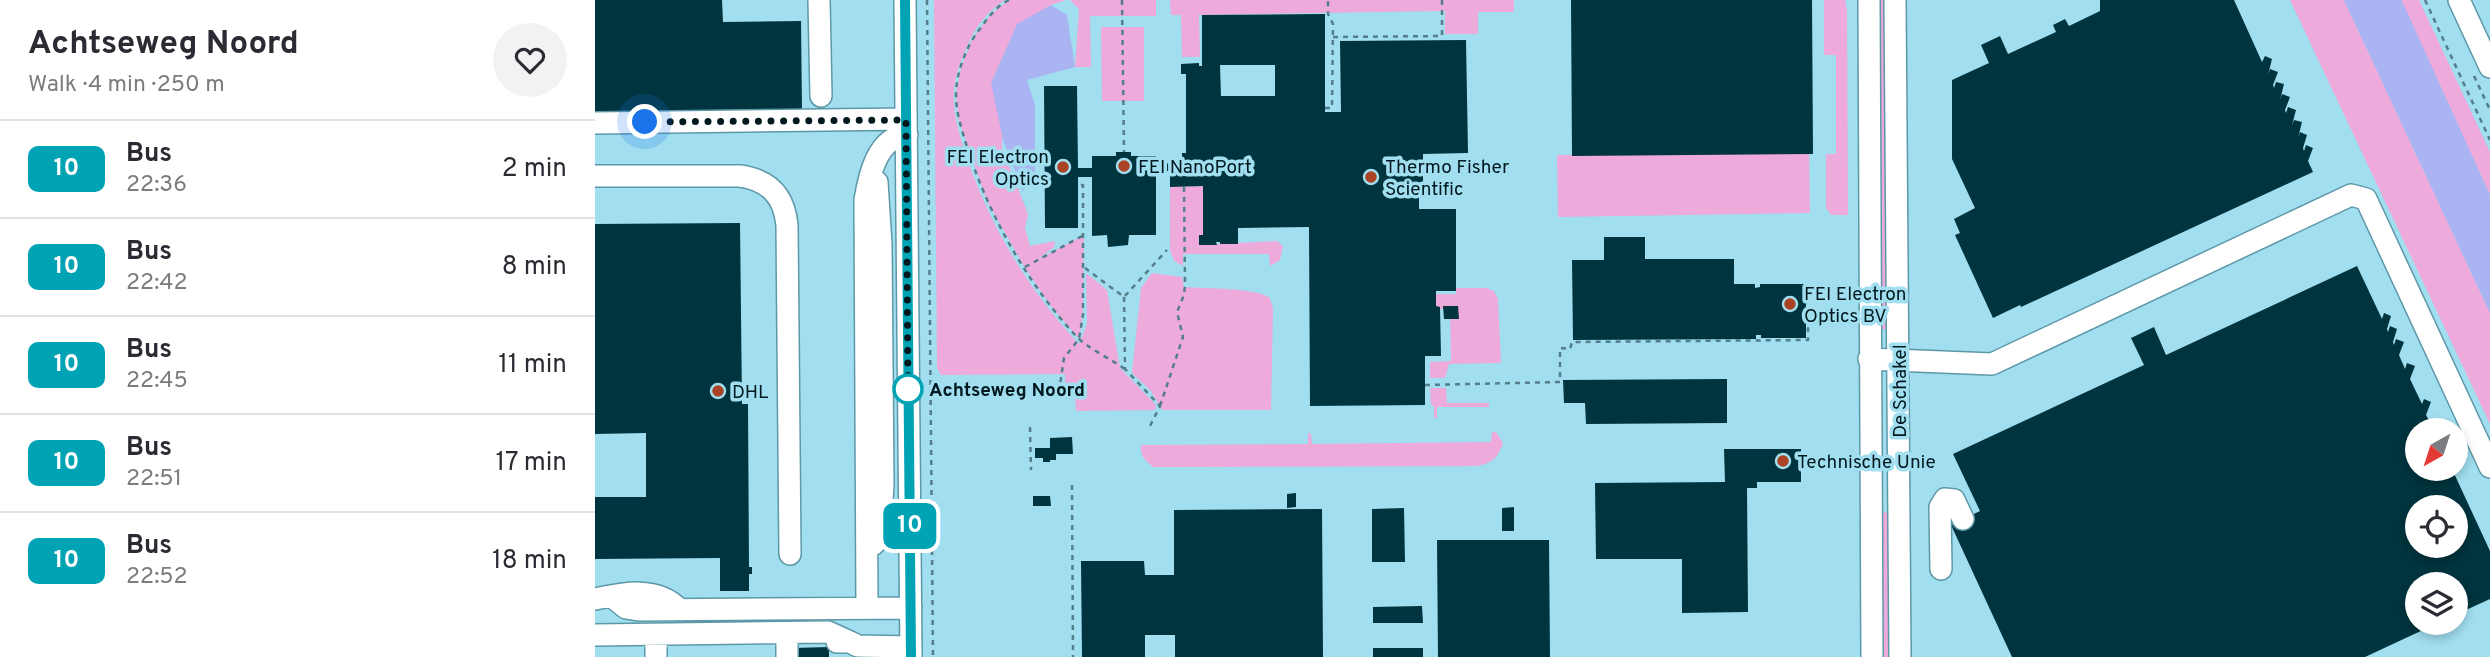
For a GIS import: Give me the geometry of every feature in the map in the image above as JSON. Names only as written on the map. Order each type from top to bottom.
[{"type":"street","points":[[819,0],[821,96]]},
{"type":"street","points":[[595,635],[787,634],[823,637],[858,646],[911,652],[905,0]]},
{"type":"street","name":"De Schakel","points":[[1869,0],[1872,657]]},
{"type":"street","name":"De Schakel","points":[[1895,0],[1900,657]]},
{"type":"street","points":[[2459,0],[2490,67]]},
{"type":"street","points":[[595,123],[907,127]]},
{"type":"street","points":[[867,608],[864,219],[867,185],[879,155],[893,137],[907,127]]},
{"type":"street","points":[[595,177],[740,176],[760,181],[779,197],[785,209],[787,225],[790,554]]},
{"type":"street","points":[[1869,359],[1991,364],[2351,195],[2366,199],[2490,467]]},
{"type":"street","points":[[1941,569],[1940,507],[1945,499],[1954,500],[1963,519]]},
{"type":"street","points":[[603,598],[632,610],[911,608]]},
{"type":"street","points":[[680,610],[686,617],[702,622],[819,621],[825,626],[823,637]]},
{"type":"street","points":[[787,634],[787,657]]},
{"type":"street","points":[[656,635],[656,657]]},
{"type":"path","points":[[927,0],[933,657]]},
{"type":"path","points":[[1009,0],[992,13],[972,39],[961,68],[956,93],[958,118],[987,201],[1024,268],[1079,340],[1125,369],[1160,406]]},
{"type":"path","points":[[1122,0],[1124,152]]},
{"type":"path","points":[[1325,108],[1332,108],[1333,24],[1328,14],[1328,0]]},
{"type":"path","points":[[1333,37],[1442,36],[1442,0]]},
{"type":"path","points":[[2425,0],[2490,140]]},
{"type":"path","points":[[1059,392],[1064,358],[1079,340],[1083,315],[1083,185],[1078,185]]},
{"type":"path","points":[[1150,426],[1160,406],[1184,337],[1177,312],[1185,285],[1184,187]]},
{"type":"path","points":[[1024,268],[1084,235]]},
{"type":"path","points":[[1125,369],[1124,298],[1167,250]]},
{"type":"path","points":[[1083,267],[1124,298]]},
{"type":"path","points":[[1425,385],[1560,382],[1560,348],[1570,349],[1572,342],[1808,340],[1806,302]]},
{"type":"path","points":[[1030,427],[1031,470]]},
{"type":"path","points":[[1072,485],[1073,657]]},
{"type":"shaded area","points":[[934,0],[1005,0],[987,15],[977,28],[957,75],[954,107],[967,158],[987,209],[1013,257],[1043,302],[1079,344],[1087,324],[1086,273],[1107,290],[1120,368],[1156,405],[1155,410],[1076,411],[1075,396],[1066,397],[1065,374],[941,375],[937,368]]},
{"type":"shaded area","points":[[1009,0],[1066,0],[1051,5],[1002,139],[1002,148],[1028,214],[1025,228],[1030,246],[1055,241],[1054,247],[1037,260],[1084,235],[1083,315],[1079,339],[1050,305],[1025,268],[987,201],[958,118],[956,93],[961,68],[972,39],[992,13]]},
{"type":"shaded area","points":[[1070,0],[1156,0],[1156,16],[1090,16],[1091,67],[1075,67],[1079,9]]},
{"type":"shaded area","points":[[1170,0],[1514,0],[1514,12],[1478,12],[1478,34],[1445,34],[1445,11],[1199,15],[1200,57],[1182,57],[1181,15],[1171,15]]},
{"type":"shaded area","points":[[1824,0],[1845,0],[1847,11],[1848,215],[1831,215],[1826,208],[1826,154],[1836,154],[1836,55],[1824,55]]},
{"type":"shaded area","points":[[1875,0],[1887,0],[1889,328],[1881,330]]},
{"type":"shaded area","points":[[2290,0],[2344,0],[2490,313],[2490,424]]},
{"type":"shaded area","points":[[2401,0],[2419,0],[2490,152],[2490,195]]},
{"type":"shaded area","points":[[1101,27],[1144,27],[1144,101],[1102,101]]},
{"type":"shaded area","points":[[1809,152],[1810,213],[1558,217],[1557,155]]},
{"type":"shaded area","points":[[1203,186],[1203,235],[1199,235],[1199,245],[1277,241],[1283,246],[1280,260],[1270,266],[1269,254],[1183,254],[1183,266],[1174,261],[1170,250],[1170,187]]},
{"type":"shaded area","points":[[1152,273],[1182,277],[1184,287],[1242,290],[1270,298],[1273,309],[1271,410],[1162,410],[1151,391],[1132,373],[1141,288]]},
{"type":"shaded area","points":[[1456,288],[1486,288],[1494,291],[1498,299],[1501,363],[1449,364],[1445,378],[1430,378],[1430,362],[1451,361],[1450,309],[1432,309],[1431,294],[1456,294]]},
{"type":"shaded area","points":[[1430,388],[1446,388],[1447,403],[1489,403],[1489,407],[1437,407],[1437,418],[1434,418]]},
{"type":"shaded area","points":[[1492,432],[1496,432],[1503,443],[1501,448],[1494,459],[1478,466],[1153,467],[1141,452],[1141,445],[1308,444],[1308,433],[1311,434],[1312,444],[1491,442]]},
{"type":"shaded area","points":[[1888,512],[1893,657],[1880,657],[1880,513]]},
{"type":"water","points":[[2344,0],[2401,0],[2403,3],[2490,195],[2490,313]]},
{"type":"water","points":[[1051,5],[1067,15],[1075,67],[1027,80],[1035,105],[1035,185],[1027,186],[1023,191],[1003,140],[991,83],[1017,24]]},
{"type":"building","points":[[595,0],[722,0],[723,22],[801,21],[802,112],[595,113]]},
{"type":"building","points":[[1571,0],[1812,0],[1813,154],[1572,156]]},
{"type":"building","points":[[2100,0],[2234,0],[2262,62],[2265,56],[2272,59],[2268,75],[2270,69],[2278,72],[2274,88],[2276,82],[2284,84],[2280,100],[2282,94],[2290,97],[2285,110],[2286,113],[2288,107],[2296,110],[2292,125],[2294,120],[2302,122],[2298,138],[2300,132],[2307,135],[2304,151],[2306,145],[2313,148],[2308,161],[2313,172],[1993,318],[1955,235],[1960,233],[1954,219],[1975,208],[1952,159],[1952,80],[1989,63],[1981,45],[2000,36],[2008,54],[2056,32],[2053,25],[2065,19],[2069,26],[2100,11]]},
{"type":"building","points":[[1325,14],[1325,112],[1341,112],[1340,41],[1466,40],[1468,153],[1423,154],[1423,193],[1419,193],[1419,209],[1456,209],[1456,291],[1436,291],[1436,306],[1440,307],[1441,356],[1425,356],[1425,405],[1310,406],[1309,227],[1238,228],[1238,244],[1216,242],[1217,245],[1199,245],[1199,235],[1203,235],[1203,186],[1170,187],[1170,171],[1156,171],[1156,235],[1129,235],[1128,245],[1108,247],[1107,235],[1092,236],[1092,177],[1078,177],[1078,228],[1045,228],[1044,86],[1077,86],[1078,168],[1092,168],[1092,156],[1116,156],[1116,152],[1131,152],[1131,156],[1156,156],[1156,164],[1182,163],[1182,153],[1186,153],[1186,74],[1181,74],[1181,64],[1199,63],[1199,66],[1202,66],[1202,15]],"holes":[[[1220,65],[1275,65],[1275,96],[1221,96]]]},
{"type":"building","points":[[740,223],[742,404],[748,404],[749,567],[752,567],[752,574],[749,574],[749,591],[720,591],[720,558],[595,559],[595,497],[646,497],[646,433],[595,434],[595,224]]},
{"type":"building","points":[[1604,237],[1645,237],[1645,259],[1734,259],[1734,284],[1755,284],[1755,288],[1760,287],[1760,284],[1806,284],[1806,338],[1761,338],[1761,335],[1756,335],[1756,339],[1573,340],[1572,260],[1604,260]]},
{"type":"building","points":[[2357,266],[2382,319],[2384,313],[2391,316],[2387,329],[2388,332],[2390,326],[2397,329],[2394,345],[2396,339],[2404,342],[2399,355],[2405,369],[2407,363],[2415,366],[2410,379],[2422,404],[2424,399],[2431,402],[2426,415],[2428,418],[2405,418],[2405,481],[2458,481],[2464,495],[2405,495],[2405,558],[2468,558],[2468,504],[2490,551],[2490,599],[2468,609],[2468,572],[2405,572],[2405,635],[2412,635],[2365,657],[2012,657],[1951,525],[1980,511],[1953,454],[2144,365],[2131,338],[2154,327],[2166,355]]},
{"type":"building","points":[[1443,306],[1458,306],[1459,319],[1444,319]]},
{"type":"building","points":[[1727,379],[1727,423],[1586,424],[1585,403],[1564,403],[1563,380]]},
{"type":"building","points":[[1072,437],[1073,454],[1056,454],[1056,460],[1050,462],[1035,458],[1035,448],[1050,448],[1050,438]]},
{"type":"building","points":[[1724,449],[1801,449],[1801,482],[1757,482],[1757,488],[1747,488],[1748,612],[1682,613],[1682,559],[1596,559],[1595,483],[1725,482]]},
{"type":"building","points":[[1296,493],[1296,507],[1287,508],[1287,494]]},
{"type":"building","points":[[1033,496],[1050,496],[1051,506],[1033,506]]},
{"type":"building","points":[[1514,507],[1514,531],[1502,531],[1502,508]]},
{"type":"building","points":[[1404,508],[1405,562],[1372,562],[1372,509]]},
{"type":"building","points":[[1322,509],[1323,657],[1175,657],[1175,635],[1145,635],[1145,657],[1082,657],[1081,561],[1144,561],[1145,575],[1174,575],[1174,510]]},
{"type":"building","points":[[1437,540],[1549,540],[1550,657],[1438,657]]},
{"type":"building","points":[[1422,606],[1423,623],[1373,623],[1373,607]]},
{"type":"building","points":[[829,647],[829,657],[793,657],[793,648]]},
{"type":"building","points":[[1373,648],[1423,648],[1423,657],[1373,657]]},
{"type":"bus line","name":"10","points":[[905,0],[911,657]]},
{"type":"place","name":"FEI NanoPort","points":[[1124,166]]},
{"type":"place","name":"FEI Electron Optics","points":[[1063,167]]},
{"type":"place","name":"Thermo Fisher Scientific","points":[[1371,177]]},
{"type":"place","name":"FEI Electron Optics BV","points":[[1790,304]]},
{"type":"place","name":"Achtseweg Noord","points":[[908,389]]},
{"type":"place","name":"DHL","points":[[718,391]]},
{"type":"place","name":"Technische Unie","points":[[1783,461]]},
{"type":"route","points":[[645,122],[906,120],[908,389]]}]
